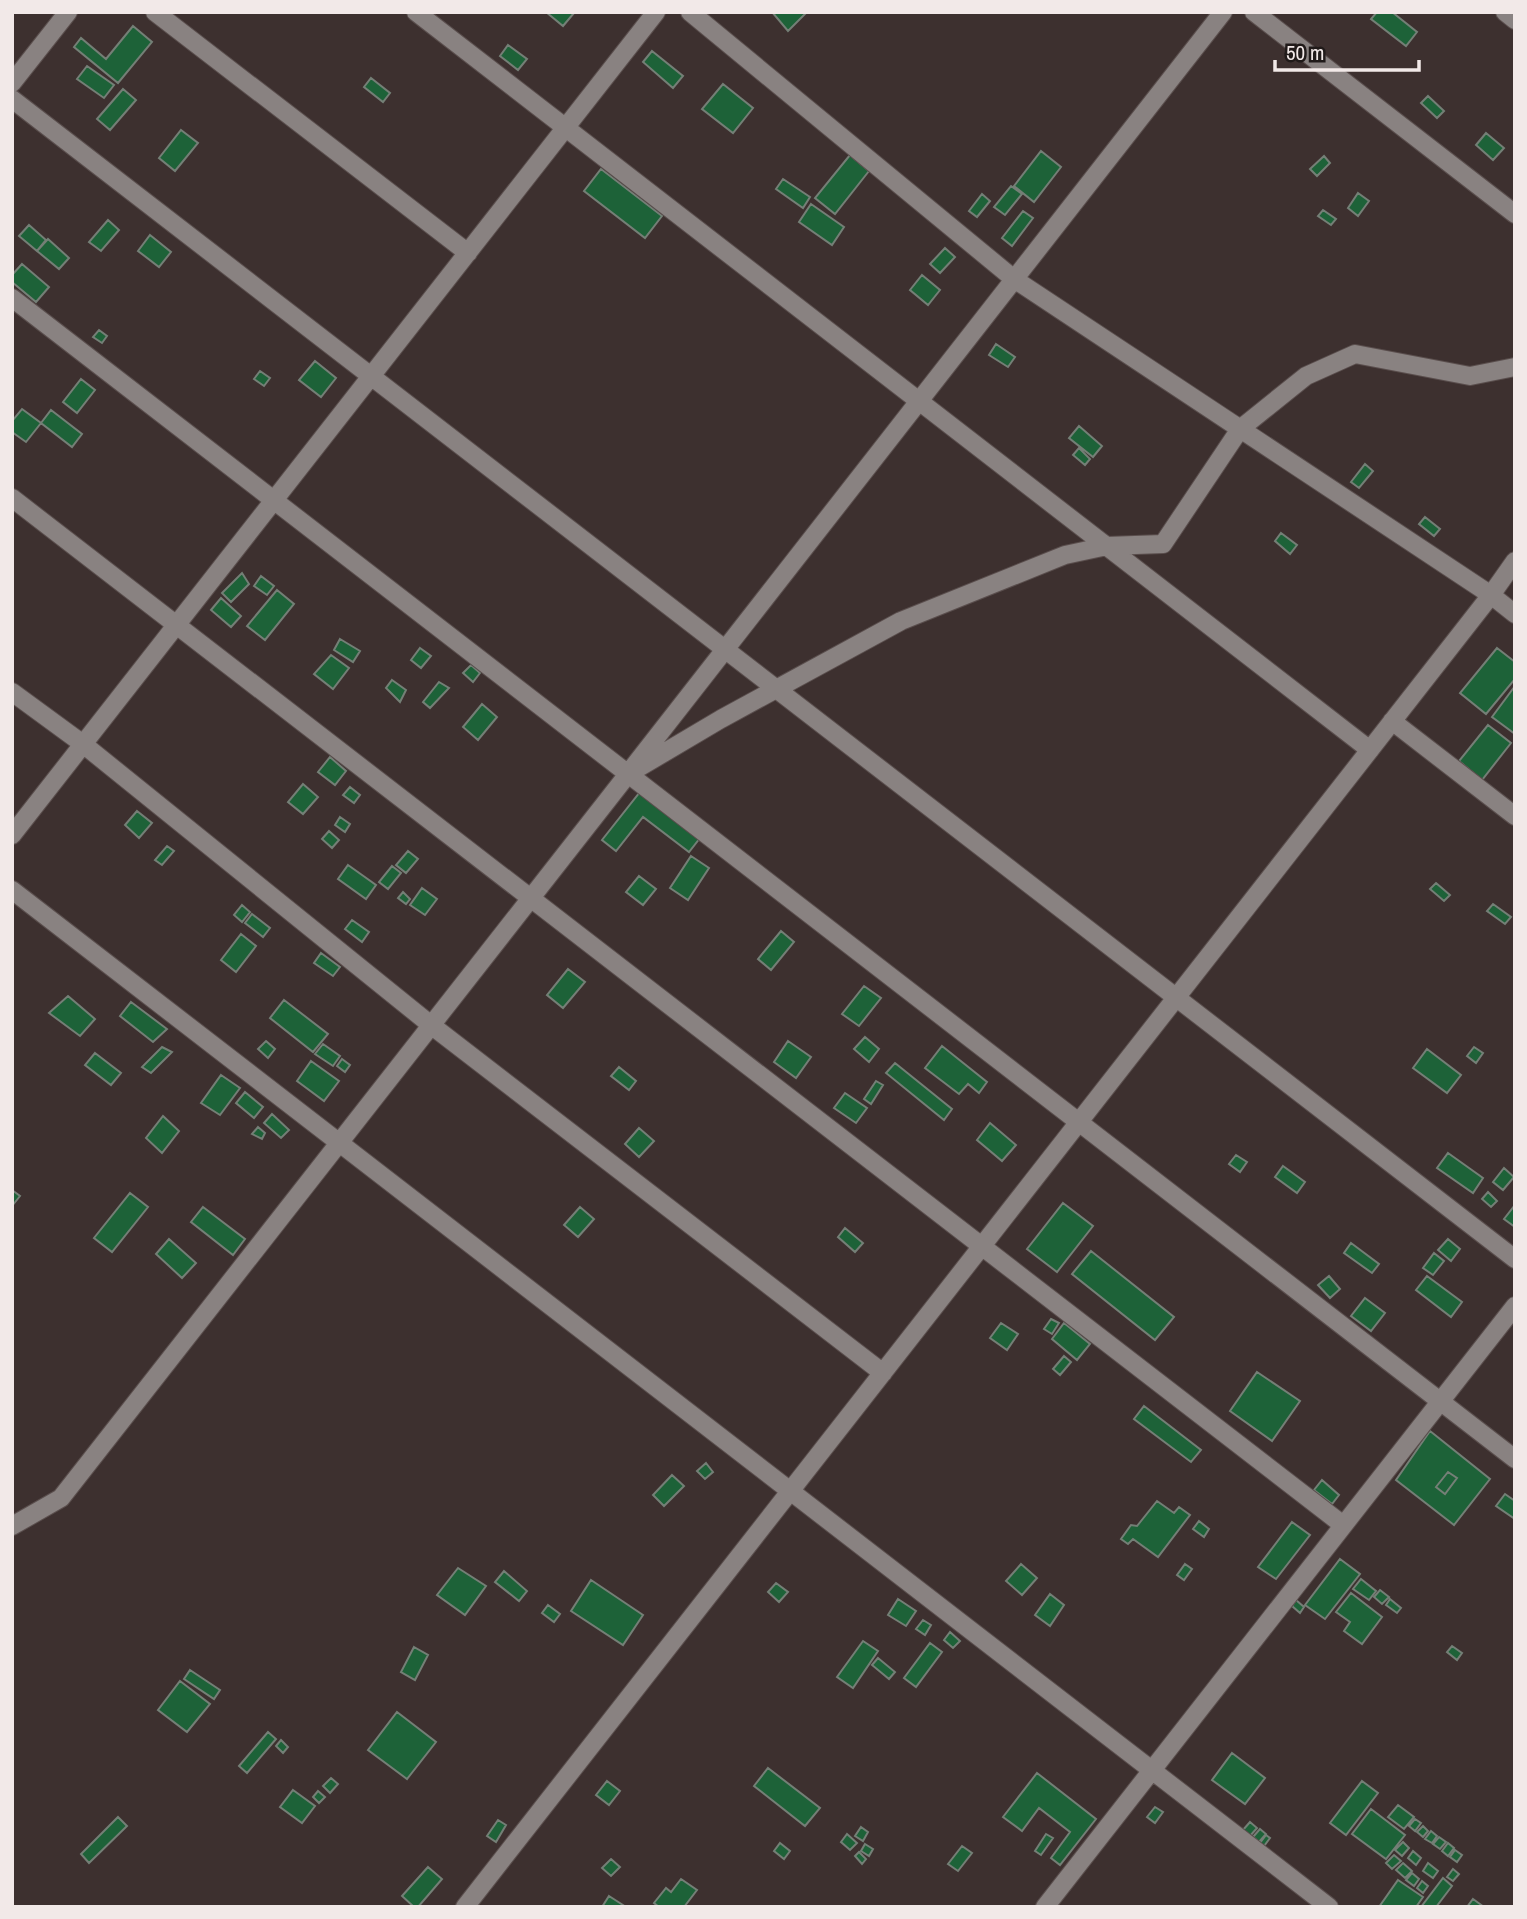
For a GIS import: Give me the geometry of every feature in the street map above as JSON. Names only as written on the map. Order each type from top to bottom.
[{"type":"street","points":[[12,83],[68,12]]},
{"type":"street","points":[[155,12],[468,253]]},
{"type":"street","points":[[416,12],[1370,750]]},
{"type":"street","points":[[12,835],[656,12]]},
{"type":"street","points":[[691,12],[1014,279],[1491,595],[1515,614]]},
{"type":"street","points":[[12,1526],[61,1498],[1223,12]]},
{"type":"street","points":[[1254,12],[1515,214]]},
{"type":"street","points":[[1505,12],[1515,20]]},
{"type":"street","points":[[12,99],[1515,1259]]},
{"type":"street","points":[[12,298],[1515,1459]]},
{"type":"street","points":[[628,774],[901,621],[1065,555],[1107,546],[1163,544],[1240,429],[1306,376],[1355,354],[1470,376],[1515,367]]},
{"type":"street","points":[[12,498],[1343,1525]]},
{"type":"street","points":[[465,1907],[1515,561]]},
{"type":"street","points":[[12,691],[83,744],[431,1025],[883,1373]]},
{"type":"street","points":[[1392,722],[1515,817]]},
{"type":"street","points":[[12,890],[1329,1907]]},
{"type":"street","points":[[1045,1907],[1515,1306]]},
{"type":"building","points":[[546,12],[573,12],[574,13],[563,26]]},
{"type":"building","points":[[772,12],[807,12],[788,31]]},
{"type":"building","points":[[1377,12],[1392,12],[1417,32],[1406,46],[1371,19]]},
{"type":"building","points":[[133,26],[152,42],[118,83],[74,47],[81,38],[106,59]]},
{"type":"building","points":[[508,45],[527,59],[518,70],[500,56]]},
{"type":"building","points":[[652,51],[683,76],[673,88],[643,62]]},
{"type":"building","points":[[87,66],[114,85],[104,98],[77,79]]},
{"type":"building","points":[[371,78],[390,93],[383,102],[364,87]]},
{"type":"building","points":[[723,84],[753,108],[733,133],[702,109]]},
{"type":"building","points":[[123,89],[136,100],[110,130],[97,119]]},
{"type":"building","points":[[1428,96],[1444,111],[1437,118],[1421,103]]},
{"type":"building","points":[[181,130],[198,143],[175,171],[159,158]]},
{"type":"building","points":[[1486,133],[1504,148],[1493,160],[1476,145]]},
{"type":"building","points":[[1041,151],[1061,167],[1034,202],[1014,186]]},
{"type":"building","points":[[850,155],[869,171],[835,214],[815,198]]},
{"type":"building","points":[[1324,156],[1330,163],[1317,176],[1310,169]]},
{"type":"building","points":[[601,169],[662,216],[645,238],[584,191]]},
{"type":"building","points":[[783,179],[810,197],[803,208],[776,189]]},
{"type":"building","points":[[1011,186],[1022,194],[1005,215],[994,207]]},
{"type":"building","points":[[1358,193],[1369,201],[1358,216],[1348,208]]},
{"type":"building","points":[[982,194],[990,201],[977,217],[969,211]]},
{"type":"building","points":[[811,204],[844,227],[832,245],[799,222]]},
{"type":"building","points":[[1323,210],[1336,219],[1331,225],[1318,216]]},
{"type":"building","points":[[1023,211],[1033,218],[1012,246],[1002,238]]},
{"type":"building","points":[[108,220],[119,230],[101,251],[89,242]]},
{"type":"building","points":[[29,225],[46,240],[37,251],[19,236]]},
{"type":"building","points":[[150,235],[171,252],[159,267],[138,251]]},
{"type":"building","points":[[48,239],[69,258],[59,269],[37,251]]},
{"type":"building","points":[[945,248],[955,257],[940,273],[930,264]]},
{"type":"building","points":[[22,264],[49,287],[36,302],[12,282],[12,275]]},
{"type":"building","points":[[922,275],[940,290],[928,305],[910,290]]},
{"type":"building","points":[[99,330],[107,336],[102,343],[93,337]]},
{"type":"building","points":[[996,344],[1015,357],[1008,367],[989,355]]},
{"type":"building","points":[[315,361],[336,378],[321,397],[299,380]]},
{"type":"building","points":[[260,371],[270,378],[264,386],[254,379]]},
{"type":"building","points":[[81,379],[95,390],[77,413],[63,402]]},
{"type":"building","points":[[22,409],[41,423],[26,442],[12,432],[12,421]]},
{"type":"building","points":[[51,410],[82,434],[72,447],[41,423]]},
{"type":"building","points":[[1079,426],[1102,446],[1093,457],[1069,438]]},
{"type":"building","points":[[1079,448],[1090,459],[1085,465],[1073,455]]},
{"type":"building","points":[[1365,464],[1373,471],[1359,488],[1351,482]]},
{"type":"building","points":[[1425,517],[1440,529],[1434,536],[1419,524]]},
{"type":"building","points":[[1281,533],[1297,545],[1290,554],[1275,541]]},
{"type":"building","points":[[242,573],[249,584],[231,602],[222,593]]},
{"type":"building","points":[[261,576],[274,586],[267,595],[254,586]]},
{"type":"building","points":[[277,590],[294,604],[265,640],[247,626]]},
{"type":"building","points":[[221,598],[241,616],[231,627],[211,610]]},
{"type":"building","points":[[340,639],[360,651],[353,662],[334,650]]},
{"type":"building","points":[[420,648],[431,656],[421,668],[411,660]]},
{"type":"building","points":[[1497,648],[1515,662],[1515,679],[1486,714],[1460,693]]},
{"type":"building","points":[[331,655],[349,668],[333,689],[314,674]]},
{"type":"building","points":[[471,665],[480,673],[473,682],[463,673]]},
{"type":"building","points":[[392,680],[406,690],[400,702],[386,688]]},
{"type":"building","points":[[439,682],[449,688],[430,708],[423,702]]},
{"type":"building","points":[[1515,686],[1515,734],[1492,717]]},
{"type":"building","points":[[482,704],[497,717],[478,740],[463,727]]},
{"type":"building","points":[[1488,725],[1511,743],[1482,780],[1459,761]]},
{"type":"building","points":[[330,757],[346,771],[335,785],[318,772]]},
{"type":"building","points":[[303,784],[318,797],[303,814],[288,802]]},
{"type":"building","points":[[350,787],[360,795],[354,803],[343,795]]},
{"type":"building","points":[[640,792],[700,838],[689,852],[643,817],[616,851],[602,840]]},
{"type":"building","points":[[137,811],[152,823],[139,838],[125,825]]},
{"type":"building","points":[[340,817],[350,824],[345,832],[335,825]]},
{"type":"building","points":[[329,831],[339,840],[332,848],[322,839]]},
{"type":"building","points":[[167,846],[174,851],[162,865],[155,860]]},
{"type":"building","points":[[408,851],[418,859],[406,873],[396,865]]},
{"type":"building","points":[[691,856],[709,868],[688,900],[670,888]]},
{"type":"building","points":[[348,865],[376,885],[366,899],[338,879]]},
{"type":"building","points":[[392,866],[401,873],[388,889],[379,882]]},
{"type":"building","points":[[639,876],[656,889],[643,905],[626,892]]},
{"type":"building","points":[[1436,883],[1450,895],[1444,901],[1430,889]]},
{"type":"building","points":[[422,888],[437,899],[425,915],[410,905]]},
{"type":"building","points":[[403,892],[410,899],[406,904],[398,898]]},
{"type":"building","points":[[1493,904],[1511,917],[1505,924],[1487,911]]},
{"type":"building","points":[[242,905],[250,912],[242,922],[234,915]]},
{"type":"building","points":[[252,914],[270,928],[263,937],[245,923]]},
{"type":"building","points":[[352,920],[369,932],[362,942],[345,929]]},
{"type":"building","points":[[781,931],[794,942],[771,970],[758,959]]},
{"type":"building","points":[[241,934],[256,946],[236,972],[221,960]]},
{"type":"building","points":[[321,953],[340,967],[333,976],[314,963]]},
{"type":"building","points":[[568,969],[585,982],[563,1008],[547,995]]},
{"type":"building","points":[[864,986],[881,998],[859,1026],[842,1014]]},
{"type":"building","points":[[68,996],[95,1019],[80,1036],[49,1013]]},
{"type":"building","points":[[284,1000],[328,1034],[313,1052],[270,1018]]},
{"type":"building","points":[[131,1002],[167,1029],[153,1042],[120,1016]]},
{"type":"building","points":[[865,1037],[879,1049],[869,1062],[854,1049]]},
{"type":"building","points":[[266,1041],[275,1049],[268,1058],[258,1049]]},
{"type":"building","points":[[788,1041],[811,1057],[796,1078],[774,1062]]},
{"type":"building","points":[[323,1044],[340,1056],[333,1066],[315,1054]]},
{"type":"building","points":[[942,1046],[987,1082],[979,1093],[968,1084],[959,1094],[925,1068]]},
{"type":"building","points":[[162,1047],[172,1052],[151,1073],[142,1067]]},
{"type":"building","points":[[1474,1047],[1483,1053],[1476,1063],[1467,1056]]},
{"type":"building","points":[[1427,1049],[1461,1075],[1447,1093],[1413,1068]]},
{"type":"building","points":[[95,1053],[121,1073],[111,1085],[85,1065]]},
{"type":"building","points":[[342,1059],[350,1065],[345,1072],[337,1066]]},
{"type":"building","points":[[311,1061],[339,1081],[324,1101],[297,1081]]},
{"type":"building","points":[[895,1063],[952,1109],[944,1120],[886,1073]]},
{"type":"building","points":[[619,1067],[636,1081],[629,1090],[611,1076]]},
{"type":"building","points":[[221,1075],[240,1088],[220,1115],[201,1103]]},
{"type":"building","points":[[876,1081],[883,1085],[871,1104],[864,1099]]},
{"type":"building","points":[[245,1092],[263,1107],[254,1118],[236,1103]]},
{"type":"building","points":[[845,1093],[867,1108],[856,1123],[834,1108]]},
{"type":"building","points":[[272,1114],[289,1130],[281,1138],[264,1123]]},
{"type":"building","points":[[163,1116],[179,1131],[162,1153],[146,1138]]},
{"type":"building","points":[[990,1123],[1016,1145],[1002,1161],[977,1140]]},
{"type":"building","points":[[258,1127],[265,1133],[262,1139],[252,1134]]},
{"type":"building","points":[[639,1128],[654,1141],[639,1157],[625,1144]]},
{"type":"building","points":[[1448,1153],[1483,1178],[1473,1193],[1437,1168]]},
{"type":"building","points":[[1236,1155],[1247,1162],[1240,1172],[1229,1164]]},
{"type":"building","points":[[1283,1166],[1305,1182],[1297,1193],[1275,1177]]},
{"type":"building","points":[[1504,1168],[1514,1177],[1503,1190],[1493,1182]]},
{"type":"building","points":[[12,1190],[20,1196],[12,1206]]},
{"type":"building","points":[[1488,1192],[1497,1201],[1491,1207],[1482,1199]]},
{"type":"building","points":[[130,1193],[148,1207],[112,1252],[94,1238]]},
{"type":"building","points":[[1063,1203],[1093,1226],[1057,1272],[1027,1249]]},
{"type":"building","points":[[1515,1205],[1515,1227],[1504,1219]]},
{"type":"building","points":[[203,1207],[245,1239],[233,1255],[191,1222]]},
{"type":"building","points":[[580,1207],[594,1219],[578,1237],[564,1225]]},
{"type":"building","points":[[845,1228],[863,1243],[855,1252],[838,1237]]},
{"type":"building","points":[[169,1239],[196,1263],[182,1278],[156,1254]]},
{"type":"building","points":[[1448,1239],[1460,1249],[1451,1261],[1438,1250]]},
{"type":"building","points":[[1351,1243],[1379,1264],[1372,1273],[1344,1253]]},
{"type":"building","points":[[1091,1251],[1174,1317],[1155,1340],[1072,1274]]},
{"type":"building","points":[[1434,1253],[1444,1261],[1433,1275],[1423,1268]]},
{"type":"building","points":[[1329,1276],[1340,1289],[1330,1298],[1318,1285]]},
{"type":"building","points":[[1427,1276],[1462,1302],[1451,1317],[1416,1290]]},
{"type":"building","points":[[1365,1298],[1385,1313],[1371,1331],[1351,1316]]},
{"type":"building","points":[[1051,1319],[1059,1323],[1052,1334],[1044,1329]]},
{"type":"building","points":[[1001,1323],[1018,1334],[1007,1350],[990,1338]]},
{"type":"building","points":[[1064,1323],[1090,1344],[1077,1360],[1052,1339]]},
{"type":"building","points":[[1064,1356],[1071,1362],[1060,1375],[1053,1369]]},
{"type":"building","points":[[1257,1372],[1300,1401],[1272,1441],[1230,1411]]},
{"type":"building","points":[[1144,1406],[1201,1450],[1191,1462],[1134,1419]]},
{"type":"building","points":[[1430,1431],[1490,1479],[1454,1525],[1396,1480]]},
{"type":"building","points":[[706,1463],[713,1472],[705,1479],[697,1471]]},
{"type":"building","points":[[1448,1472],[1457,1478],[1445,1494],[1436,1487]]},
{"type":"building","points":[[672,1475],[684,1486],[664,1506],[653,1495]]},
{"type":"building","points":[[1322,1480],[1339,1495],[1332,1504],[1314,1490]]},
{"type":"building","points":[[1505,1494],[1515,1501],[1515,1519],[1496,1506]]},
{"type":"building","points":[[1157,1501],[1174,1513],[1179,1507],[1190,1515],[1158,1557],[1133,1539],[1128,1544],[1121,1539],[1131,1525],[1137,1526]]},
{"type":"building","points":[[1199,1521],[1209,1529],[1204,1537],[1193,1529]]},
{"type":"building","points":[[1292,1522],[1310,1535],[1276,1579],[1258,1567]]},
{"type":"building","points":[[1340,1559],[1360,1574],[1325,1619],[1305,1605]]},
{"type":"building","points":[[1021,1564],[1037,1578],[1022,1595],[1006,1581]]},
{"type":"building","points":[[1185,1564],[1192,1569],[1184,1580],[1177,1575]]},
{"type":"building","points":[[458,1568],[486,1586],[465,1615],[437,1595]]},
{"type":"building","points":[[504,1571],[527,1591],[519,1601],[495,1582]]},
{"type":"building","points":[[1361,1579],[1376,1591],[1369,1600],[1353,1589]]},
{"type":"building","points":[[591,1580],[643,1615],[623,1645],[571,1611]]},
{"type":"building","points":[[776,1583],[788,1592],[779,1602],[768,1592]]},
{"type":"building","points":[[1380,1590],[1389,1597],[1382,1604],[1374,1597]]},
{"type":"building","points":[[1351,1593],[1382,1617],[1362,1644],[1344,1631],[1350,1622],[1336,1612]]},
{"type":"building","points":[[1050,1594],[1064,1605],[1050,1626],[1035,1615]]},
{"type":"building","points":[[898,1599],[916,1611],[906,1626],[888,1615]]},
{"type":"building","points":[[1390,1599],[1401,1608],[1397,1613],[1386,1605]]},
{"type":"building","points":[[1296,1600],[1304,1607],[1300,1613],[1292,1606]]},
{"type":"building","points":[[548,1605],[560,1614],[554,1622],[542,1613]]},
{"type":"building","points":[[923,1620],[931,1625],[925,1635],[916,1629]]},
{"type":"building","points":[[950,1632],[960,1641],[953,1648],[944,1640]]},
{"type":"building","points":[[863,1641],[878,1651],[853,1688],[837,1677]]},
{"type":"building","points":[[930,1643],[942,1652],[916,1687],[904,1678]]},
{"type":"building","points":[[1452,1646],[1462,1653],[1457,1660],[1447,1652]]},
{"type":"building","points":[[414,1647],[428,1655],[415,1680],[401,1672]]},
{"type":"building","points":[[878,1658],[895,1672],[889,1679],[872,1665]]},
{"type":"building","points":[[190,1670],[220,1690],[214,1699],[184,1679]]},
{"type":"building","points":[[180,1681],[210,1704],[187,1732],[158,1710]]},
{"type":"building","points":[[397,1712],[436,1742],[407,1779],[368,1750]]},
{"type":"building","points":[[268,1732],[276,1739],[247,1773],[239,1766]]},
{"type":"building","points":[[281,1740],[288,1747],[283,1753],[276,1746]]},
{"type":"building","points":[[1232,1753],[1265,1778],[1245,1804],[1212,1780]]},
{"type":"building","points":[[768,1768],[820,1808],[805,1826],[754,1786]]},
{"type":"building","points":[[1037,1773],[1096,1819],[1060,1865],[1051,1858],[1070,1832],[1039,1808],[1022,1831],[1003,1817]]},
{"type":"building","points":[[331,1778],[338,1784],[330,1793],[323,1786]]},
{"type":"building","points":[[607,1781],[620,1791],[609,1805],[596,1795]]},
{"type":"building","points":[[1362,1781],[1378,1793],[1346,1835],[1330,1823]]},
{"type":"building","points":[[293,1790],[315,1806],[302,1823],[280,1807]]},
{"type":"building","points":[[318,1791],[325,1797],[319,1803],[313,1797]]},
{"type":"building","points":[[1398,1805],[1414,1817],[1404,1829],[1388,1817]]},
{"type":"building","points":[[1155,1807],[1163,1812],[1155,1823],[1147,1817]]},
{"type":"building","points":[[1371,1809],[1405,1835],[1386,1859],[1352,1834]]},
{"type":"building","points":[[118,1817],[127,1826],[89,1863],[81,1854]]},
{"type":"building","points":[[1415,1819],[1421,1823],[1415,1831],[1409,1826]]},
{"type":"building","points":[[498,1820],[506,1825],[496,1842],[487,1836]]},
{"type":"building","points":[[1250,1822],[1257,1828],[1250,1836],[1243,1830]]},
{"type":"building","points":[[1423,1826],[1428,1831],[1423,1837],[1417,1832]]},
{"type":"building","points":[[861,1827],[868,1832],[863,1841],[855,1836]]},
{"type":"building","points":[[1260,1829],[1266,1834],[1259,1842],[1253,1837]]},
{"type":"building","points":[[1431,1831],[1437,1836],[1432,1843],[1425,1839]]},
{"type":"building","points":[[847,1834],[857,1843],[850,1850],[841,1842]]},
{"type":"building","points":[[1046,1834],[1053,1838],[1041,1855],[1035,1851]]},
{"type":"building","points":[[1266,1835],[1270,1838],[1264,1846],[1260,1843]]},
{"type":"building","points":[[1439,1837],[1446,1842],[1440,1849],[1433,1844]]},
{"type":"building","points":[[1403,1842],[1409,1848],[1402,1856],[1395,1850]]},
{"type":"building","points":[[780,1843],[790,1851],[784,1859],[774,1851]]},
{"type":"building","points":[[1448,1843],[1454,1848],[1448,1856],[1442,1851]]},
{"type":"building","points":[[865,1844],[873,1849],[869,1856],[861,1851]]},
{"type":"building","points":[[962,1846],[972,1853],[958,1871],[948,1864]]},
{"type":"building","points":[[1455,1850],[1462,1855],[1457,1862],[1450,1857]]},
{"type":"building","points":[[1413,1851],[1421,1858],[1416,1865],[1408,1858]]},
{"type":"building","points":[[859,1852],[866,1859],[862,1864],[855,1856]]},
{"type":"building","points":[[1394,1855],[1401,1861],[1392,1869],[1386,1863]]},
{"type":"building","points":[[611,1859],[620,1867],[611,1876],[602,1868]]},
{"type":"building","points":[[1403,1863],[1412,1871],[1405,1878],[1396,1870]]},
{"type":"building","points":[[1428,1863],[1438,1871],[1433,1878],[1423,1871]]},
{"type":"building","points":[[428,1867],[442,1879],[418,1907],[414,1907],[402,1896]]},
{"type":"building","points":[[1453,1869],[1459,1874],[1453,1881],[1447,1877]]},
{"type":"building","points":[[1412,1873],[1419,1879],[1414,1886],[1406,1880]]},
{"type":"building","points":[[1443,1878],[1452,1886],[1436,1907],[1421,1907]]},
{"type":"building","points":[[681,1879],[697,1890],[684,1907],[659,1907],[654,1903],[666,1888],[671,1892]]},
{"type":"building","points":[[1398,1880],[1423,1897],[1416,1907],[1379,1907]]},
{"type":"building","points":[[1422,1881],[1428,1886],[1423,1893],[1417,1888]]},
{"type":"building","points":[[609,1896],[626,1907],[602,1907]]},
{"type":"building","points":[[1473,1899],[1484,1907],[1467,1907]]}]
